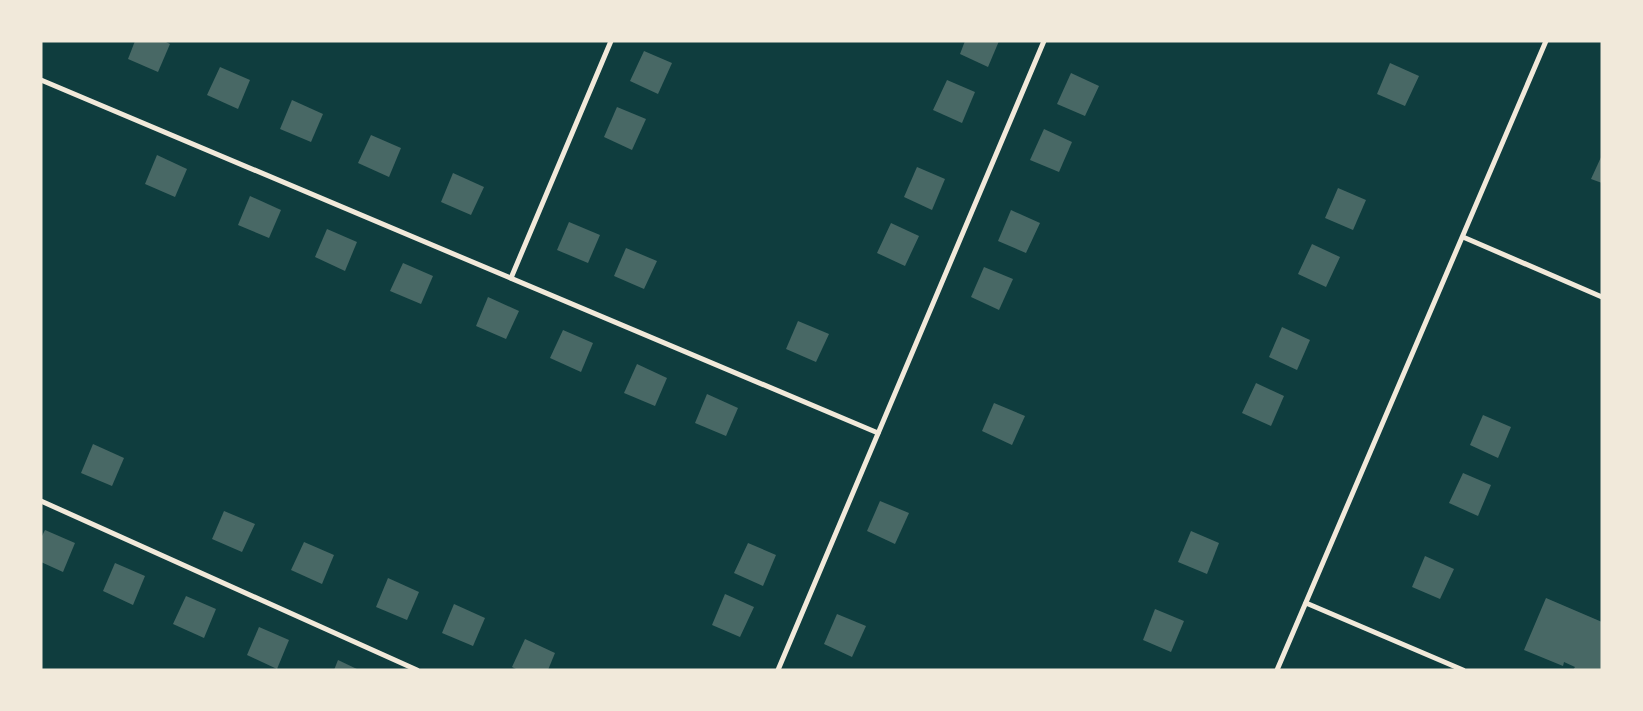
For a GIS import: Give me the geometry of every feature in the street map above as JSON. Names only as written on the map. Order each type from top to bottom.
[{"type":"street","points":[[511,278],[611,41]]},
{"type":"street","points":[[778,670],[1044,41]]},
{"type":"street","points":[[1277,670],[1546,41]]},
{"type":"street","points":[[41,80],[878,434]]},
{"type":"street","points":[[1462,237],[1602,297]]},
{"type":"street","points":[[41,501],[417,670]]},
{"type":"street","points":[[1306,603],[1463,670]]},
{"type":"building","points":[[135,41],[164,41],[170,44],[158,72],[128,59]]},
{"type":"building","points":[[965,41],[999,41],[988,67],[960,54]]},
{"type":"building","points":[[644,51],[672,63],[658,94],[630,81]]},
{"type":"building","points":[[1390,63],[1419,76],[1405,106],[1377,94]]},
{"type":"building","points":[[220,67],[250,80],[238,109],[207,95]]},
{"type":"building","points":[[1071,73],[1099,86],[1085,116],[1057,104]]},
{"type":"building","points":[[947,80],[975,92],[962,123],[933,110]]},
{"type":"building","points":[[292,100],[323,114],[311,142],[280,129]]},
{"type":"building","points":[[617,107],[646,119],[632,150],[604,137]]},
{"type":"building","points":[[1044,129],[1072,142],[1059,172],[1030,160]]},
{"type":"building","points":[[371,135],[401,148],[389,177],[358,163]]},
{"type":"building","points":[[157,155],[187,169],[175,197],[145,184]]},
{"type":"building","points":[[1602,155],[1602,183],[1591,179]]},
{"type":"building","points":[[917,167],[945,179],[932,210],[904,197]]},
{"type":"building","points":[[453,173],[484,187],[471,215],[441,202]]},
{"type":"building","points":[[1338,188],[1366,200],[1353,230],[1325,218]]},
{"type":"building","points":[[250,196],[281,210],[269,238],[238,225]]},
{"type":"building","points":[[1011,210],[1040,223],[1026,253],[998,241]]},
{"type":"building","points":[[569,222],[600,235],[588,263],[557,250]]},
{"type":"building","points":[[891,223],[919,236],[905,266],[877,253]]},
{"type":"building","points":[[327,229],[357,242],[345,271],[315,257]]},
{"type":"building","points":[[1312,244],[1340,257],[1326,287],[1298,274]]},
{"type":"building","points":[[626,248],[657,261],[644,289],[614,276]]},
{"type":"building","points":[[403,263],[433,276],[421,304],[390,291]]},
{"type":"building","points":[[984,267],[1013,279],[999,310],[971,297]]},
{"type":"building","points":[[488,297],[519,311],[506,339],[476,326]]},
{"type":"building","points":[[798,321],[829,334],[816,362],[786,349]]},
{"type":"building","points":[[1282,327],[1310,340],[1297,370],[1269,357]]},
{"type":"building","points":[[563,330],[593,343],[581,372],[550,358]]},
{"type":"building","points":[[637,364],[667,378],[655,406],[624,393]]},
{"type":"building","points":[[1256,383],[1284,396],[1271,426],[1242,413]]},
{"type":"building","points":[[707,394],[738,408],[726,436],[695,423]]},
{"type":"building","points":[[994,403],[1025,416],[1012,445],[982,431]]},
{"type":"building","points":[[1483,415],[1511,427],[1498,458],[1470,445]]},
{"type":"building","points":[[93,444],[124,458],[112,486],[81,473]]},
{"type":"building","points":[[1463,473],[1491,485],[1478,516],[1449,503]]},
{"type":"building","points":[[880,501],[909,513],[895,544],[867,531]]},
{"type":"building","points":[[224,511],[255,524],[242,552],[212,539]]},
{"type":"building","points":[[45,530],[75,543],[63,572],[41,562],[41,538]]},
{"type":"building","points":[[1191,531],[1219,543],[1207,574],[1178,562]]},
{"type":"building","points":[[304,542],[334,555],[322,584],[291,570]]},
{"type":"building","points":[[748,543],[776,555],[763,586],[734,573]]},
{"type":"building","points":[[1425,556],[1454,569],[1440,599],[1412,587]]},
{"type":"building","points":[[115,563],[145,576],[133,605],[103,591]]},
{"type":"building","points":[[388,578],[419,592],[407,620],[376,607]]},
{"type":"building","points":[[725,594],[754,607],[740,637],[712,625]]},
{"type":"building","points":[[186,596],[216,609],[204,638],[173,624]]},
{"type":"building","points":[[1546,598],[1602,622],[1602,670],[1573,670],[1575,667],[1564,662],[1563,666],[1524,650]]},
{"type":"building","points":[[454,604],[485,618],[473,646],[442,633]]},
{"type":"building","points":[[1155,609],[1184,621],[1171,652],[1143,640]]},
{"type":"building","points":[[837,614],[866,626],[852,657],[824,644]]},
{"type":"building","points":[[259,627],[289,640],[277,669],[247,655]]},
{"type":"building","points":[[525,639],[555,653],[548,670],[518,670],[512,667]]},
{"type":"building","points":[[338,660],[359,670],[334,670]]}]
